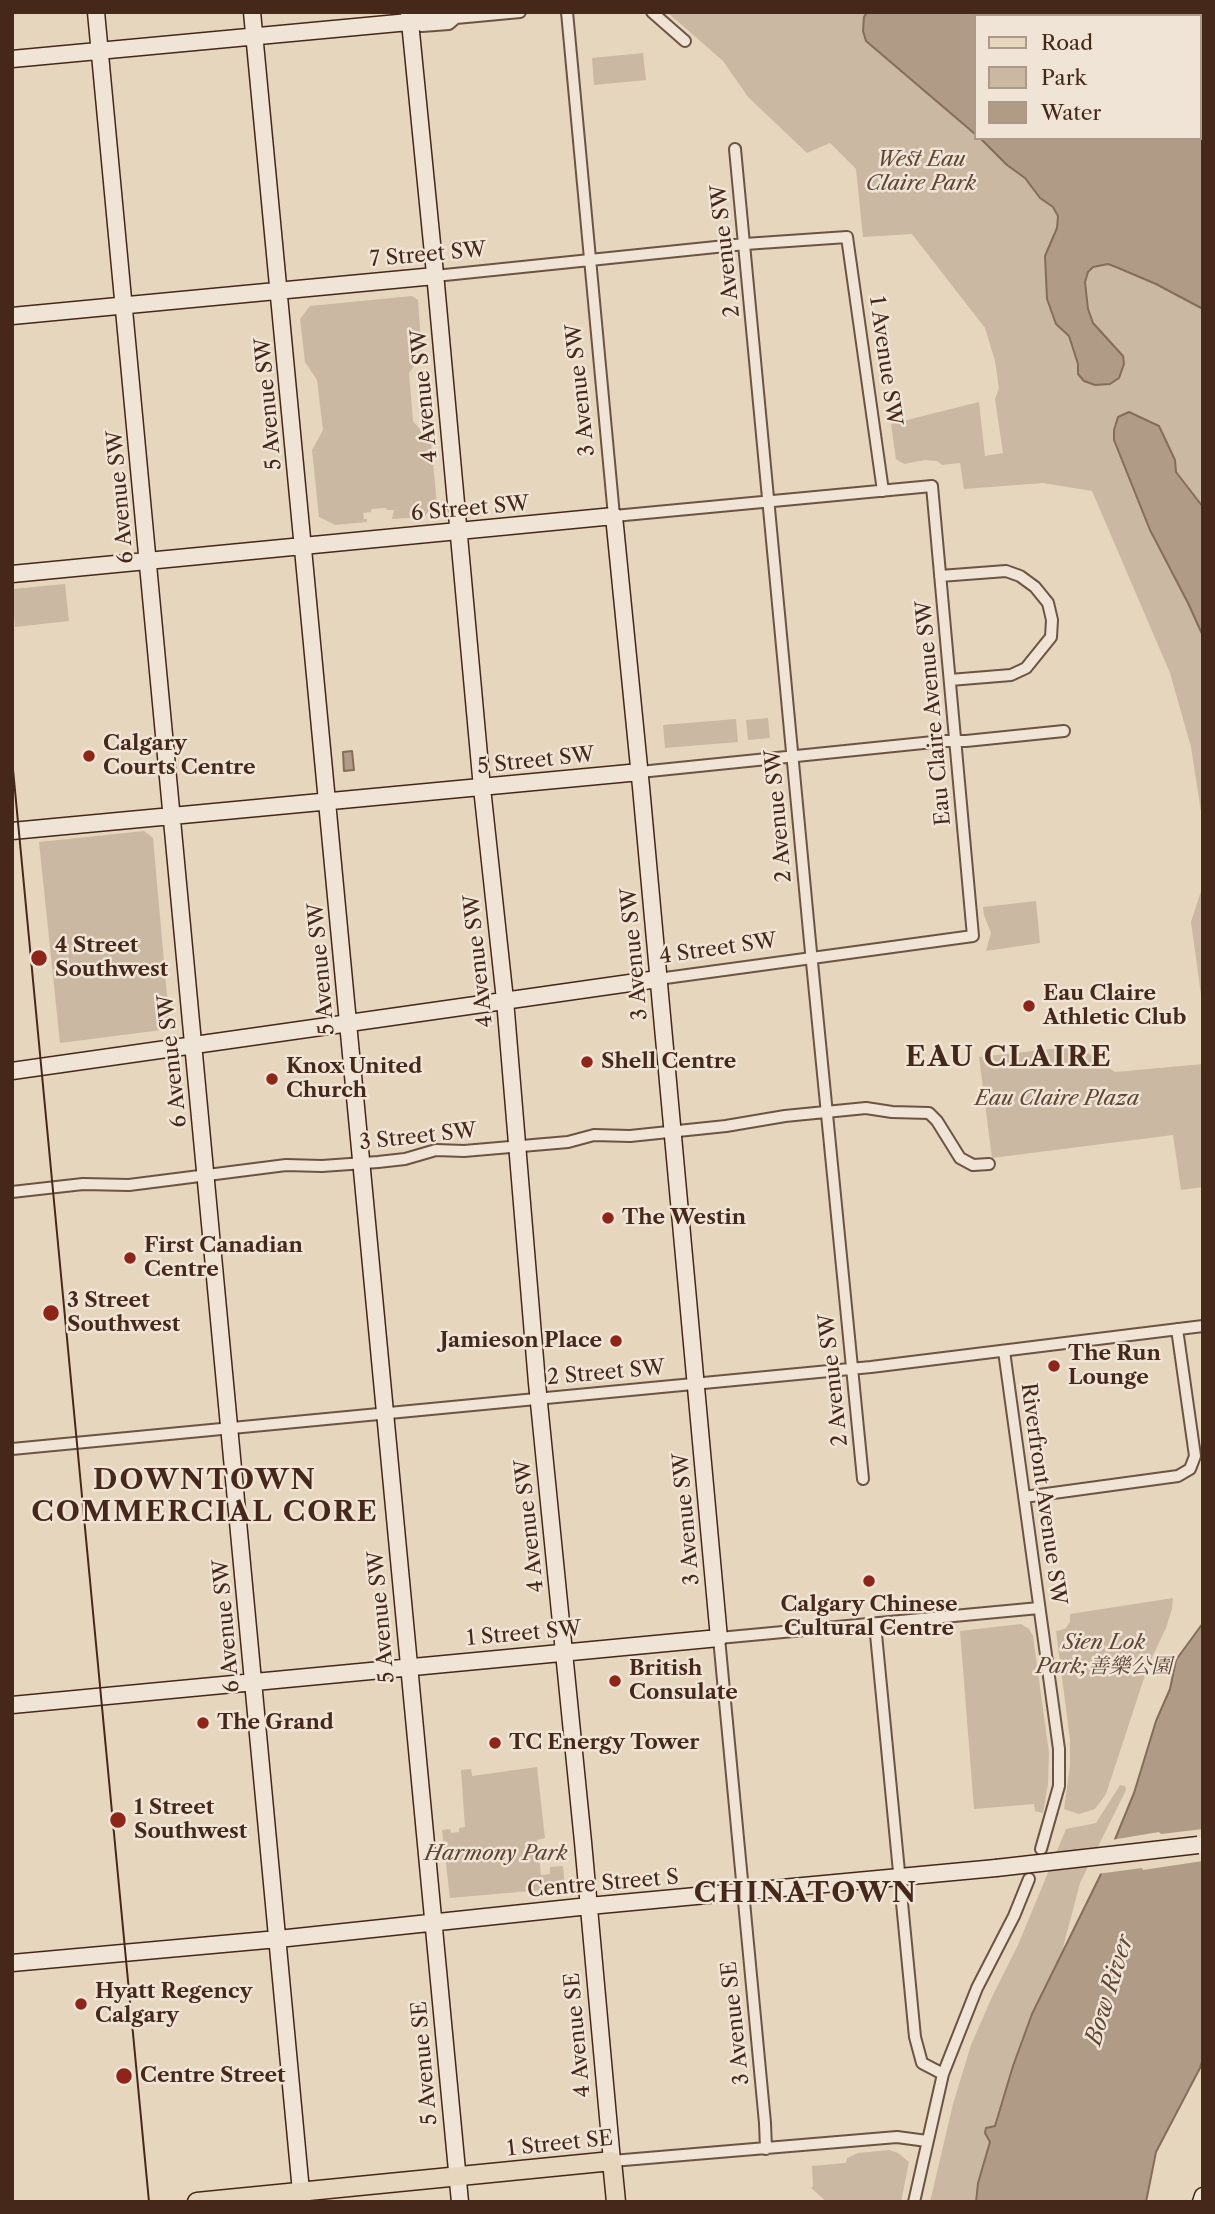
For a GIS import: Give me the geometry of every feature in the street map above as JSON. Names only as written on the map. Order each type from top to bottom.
[{"type":"main road","name":"6 Avenue SW","points":[[96,12],[302,2197]]},
{"type":"main road","name":"5 Avenue SW","points":[[252,12],[433,1921]]},
{"type":"main road","points":[[12,59],[254,37],[409,17]]},
{"type":"main road","name":"4 Avenue SW","points":[[409,17],[482,788],[505,1000],[538,1398],[589,1906]]},
{"type":"main road","name":"7 Street SW","points":[[12,316],[435,276]]},
{"type":"main road","name":"6 Street SW","points":[[12,574],[614,516]]},
{"type":"main road","name":"3 Avenue SW","points":[[614,516],[719,1638]]},
{"type":"main road","name":"5 Street SW","points":[[12,831],[640,772]]},
{"type":"main road","name":"4 Street SW","points":[[12,1071],[658,979]]},
{"type":"main road","name":"1 Street SW","points":[[12,1705],[719,1638]]},
{"type":"main road","name":"Centre Street S","points":[[12,1962],[278,1939],[433,1921],[900,1878],[1200,1844]]},
{"type":"main road","name":"4 Avenue SE","points":[[589,1906],[615,2202]]},
{"type":"main road","name":"5 Avenue SE","points":[[433,1921],[460,2202]]},
{"type":"main road","name":"1 Street SE","points":[[197,2202],[302,2197],[612,2161]]},
{"type":"main road","points":[[1201,2202],[1203,2196]]},
{"type":"street","points":[[409,17],[422,26],[449,24],[456,18],[520,12]]},
{"type":"street","name":"3 Avenue SW","points":[[567,12],[614,516]]},
{"type":"street","points":[[652,12],[685,41]]},
{"type":"street","name":"2 Avenue SW","points":[[735,149],[863,1479]]},
{"type":"street","name":"7 Street SW","points":[[435,276],[745,244],[847,237]]},
{"type":"street","name":"1 Avenue SW","points":[[847,237],[883,491]]},
{"type":"street","name":"6 Street SW","points":[[614,516],[932,486]]},
{"type":"street","name":"Eau Claire Avenue SW","points":[[932,486],[973,936]]},
{"type":"street","points":[[940,576],[1006,571],[1020,576],[1035,587],[1048,603],[1052,620],[1051,637],[1026,668],[1010,675],[950,680]]},
{"type":"street","name":"5 Street SW","points":[[640,772],[1063,731]]},
{"type":"street","name":"4 Street SW","points":[[658,979],[973,936]]},
{"type":"street","name":"3 Street SW","points":[[12,1192],[83,1184],[129,1185],[286,1165],[322,1167],[405,1158],[436,1150],[464,1151],[568,1142],[594,1135],[630,1136],[872,1108],[892,1112],[929,1113],[960,1158],[973,1165],[989,1164]]},
{"type":"street","name":"2 Street SW","points":[[12,1449],[852,1369],[1203,1325]]},
{"type":"street","points":[[1024,1497],[1178,1476],[1190,1469],[1195,1456],[1177,1329]]},
{"type":"street","name":"Riverfront Avenue SW","points":[[1004,1351],[1059,1749],[1059,1786],[1041,1849]]},
{"type":"street","name":"1 Street SW","points":[[719,1638],[1040,1608]]},
{"type":"street","points":[[875,1624],[918,2054],[925,2066],[943,2074]]},
{"type":"street","name":"3 Avenue SW","points":[[719,1638],[743,1893]]},
{"type":"street","points":[[914,2202],[943,2074],[977,1988],[1030,1880]]},
{"type":"street","name":"3 Avenue SE","points":[[743,1893],[766,2149]]},
{"type":"street","name":"1 Street SE","points":[[612,2161],[897,2137],[927,2141]]},
{"type":"green space","name":"West Eau Claire Park","points":[[667,12],[867,12],[866,41],[974,133],[974,140],[982,140],[1007,165],[1025,178],[1040,198],[1053,207],[1058,216],[1057,228],[1045,256],[1047,299],[1056,324],[1069,336],[1078,364],[1078,374],[1088,321],[1083,300],[1083,274],[1096,263],[1111,262],[1203,305],[1203,514],[1136,414],[1130,413],[1119,418],[1114,440],[1150,530],[1203,636],[1203,825],[1191,747],[1170,673],[1092,491],[1043,483],[964,489],[960,463],[942,465],[937,461],[925,460],[904,464],[896,459],[891,424],[979,402],[985,456],[1003,453],[995,399],[999,388],[995,361],[985,328],[912,234],[863,237],[856,169],[830,143],[807,153],[748,97],[723,61]]},
{"type":"green space","points":[[643,53],[646,80],[594,85],[592,58]]},
{"type":"green space","points":[[412,296],[418,300],[422,355],[409,373],[413,421],[431,442],[437,504],[424,517],[392,519],[394,510],[371,509],[371,512],[363,513],[367,522],[335,525],[319,517],[312,450],[323,430],[317,380],[305,362],[300,319],[310,306]]},
{"type":"green space","points":[[65,584],[69,621],[15,627],[12,589]]},
{"type":"green space","points":[[768,718],[770,738],[748,740],[746,720]]},
{"type":"green space","points":[[736,719],[738,742],[665,748],[663,725]]},
{"type":"green space","points":[[144,831],[153,838],[170,1029],[60,1043],[39,842]]},
{"type":"green space","points":[[1203,885],[1203,1009],[1191,922]]},
{"type":"green space","points":[[1036,901],[1040,943],[986,951],[991,933],[983,907]]},
{"type":"green space","name":"Eau Claire Plaza","points":[[1078,1046],[1115,1072],[1203,1064],[1203,1187],[1181,1190],[1173,1135],[992,1158],[979,1057]]},
{"type":"green space","name":"Sien Lok Park;善樂公園","points":[[1173,1598],[1166,1628],[1148,1666],[1106,1794],[1095,1809],[1079,1814],[1064,1809],[1070,1766],[1070,1740],[1056,1631],[1065,1629],[1070,1622],[1070,1614]]},
{"type":"green space","name":"Sien Lok Park;善樂公園","points":[[1021,1624],[1029,1629],[1033,1636],[1049,1753],[1043,1813],[1035,1811],[1034,1804],[974,1809],[960,1631]]},
{"type":"green space","name":"Harmony Park","points":[[537,1767],[545,1838],[537,1840],[541,1875],[550,1874],[550,1867],[563,1866],[565,1888],[450,1898],[442,1830],[459,1832],[459,1828],[465,1827],[461,1770],[471,1769],[472,1776]]},
{"type":"green space","points":[[1120,1785],[1125,1786],[1126,1790],[1080,1883],[1060,1959],[1022,2040],[995,2126],[986,2128],[991,2142],[978,2183],[976,2202],[930,2202],[953,2104],[971,2045],[1018,1945],[1066,1829],[1096,1823]]},
{"type":"green space","points":[[889,2150],[909,2162],[901,2202],[827,2202],[811,2188],[812,2166],[846,2163],[847,2158],[858,2153]]},
{"type":"water","points":[[867,12],[1082,14],[974,14],[974,133],[866,41],[863,31]]},
{"type":"water","points":[[1201,116],[1203,309],[1116,267],[1108,264],[1093,267],[1085,282],[1088,309],[1093,323],[1123,356],[1124,364],[1119,378],[1110,384],[1095,385],[1084,381],[1078,374],[1078,364],[1069,336],[1056,324],[1047,299],[1045,256],[1057,228],[1058,216],[1053,207],[1040,198],[1025,178],[1007,165],[982,140],[1201,140]]},
{"type":"water","points":[[1129,412],[1159,426],[1175,460],[1176,472],[1203,507],[1203,636],[1150,530],[1114,440],[1118,417]]},
{"type":"water","points":[[352,751],[354,770],[344,771],[343,752]]},
{"type":"water","name":"Bow River","points":[[1203,1623],[1203,2058],[1200,2068],[1156,2152],[1146,2202],[976,2202],[978,2183],[990,2142],[985,2133],[986,2128],[995,2126],[1032,2014],[1100,1876],[1134,1793],[1156,1721],[1170,1689],[1176,1660]]},
{"type":"pier","points":[[1203,1829],[1203,1861],[1097,1874],[1111,1840],[1159,1832],[1161,1834]]},
{"type":"tram line","points":[[12,759],[149,2202]]},
{"type":"place","name":"Calgary Courts Centre","points":[[89,756]]},
{"type":"place","name":"4 Street Southwest","points":[[39,958]]},
{"type":"place","name":"Eau Claire Athletic Club","points":[[1029,1006]]},
{"type":"place","name":"Shell Centre","points":[[587,1062]]},
{"type":"place","name":"Knox United Church","points":[[272,1079]]},
{"type":"place","name":"The Westin","points":[[608,1218]]},
{"type":"place","name":"First Canadian Centre","points":[[130,1258]]},
{"type":"place","name":"3 Street Southwest","points":[[51,1313]]},
{"type":"place","name":"Jamieson Place","points":[[616,1341]]},
{"type":"place","name":"The Run Lounge","points":[[1054,1366]]},
{"type":"place","name":"Calgary Chinese Cultural Centre","points":[[869,1581]]},
{"type":"place","name":"British Consulate","points":[[615,1681]]},
{"type":"place","name":"The Grand","points":[[203,1723]]},
{"type":"place","name":"TC Energy Tower","points":[[495,1743]]},
{"type":"place","name":"1 Street Southwest","points":[[118,1820]]},
{"type":"place","name":"Hyatt Regency Calgary","points":[[81,2004]]},
{"type":"place","name":"Centre Street","points":[[124,2076]]},
{"type":"district","name":"EAU CLAIRE","points":[[1009,1058]]},
{"type":"district","name":"DOWNTOWN COMMERCIAL CORE","points":[[205,1497]]},
{"type":"district","name":"CHINATOWN","points":[[806,1894]]}]
